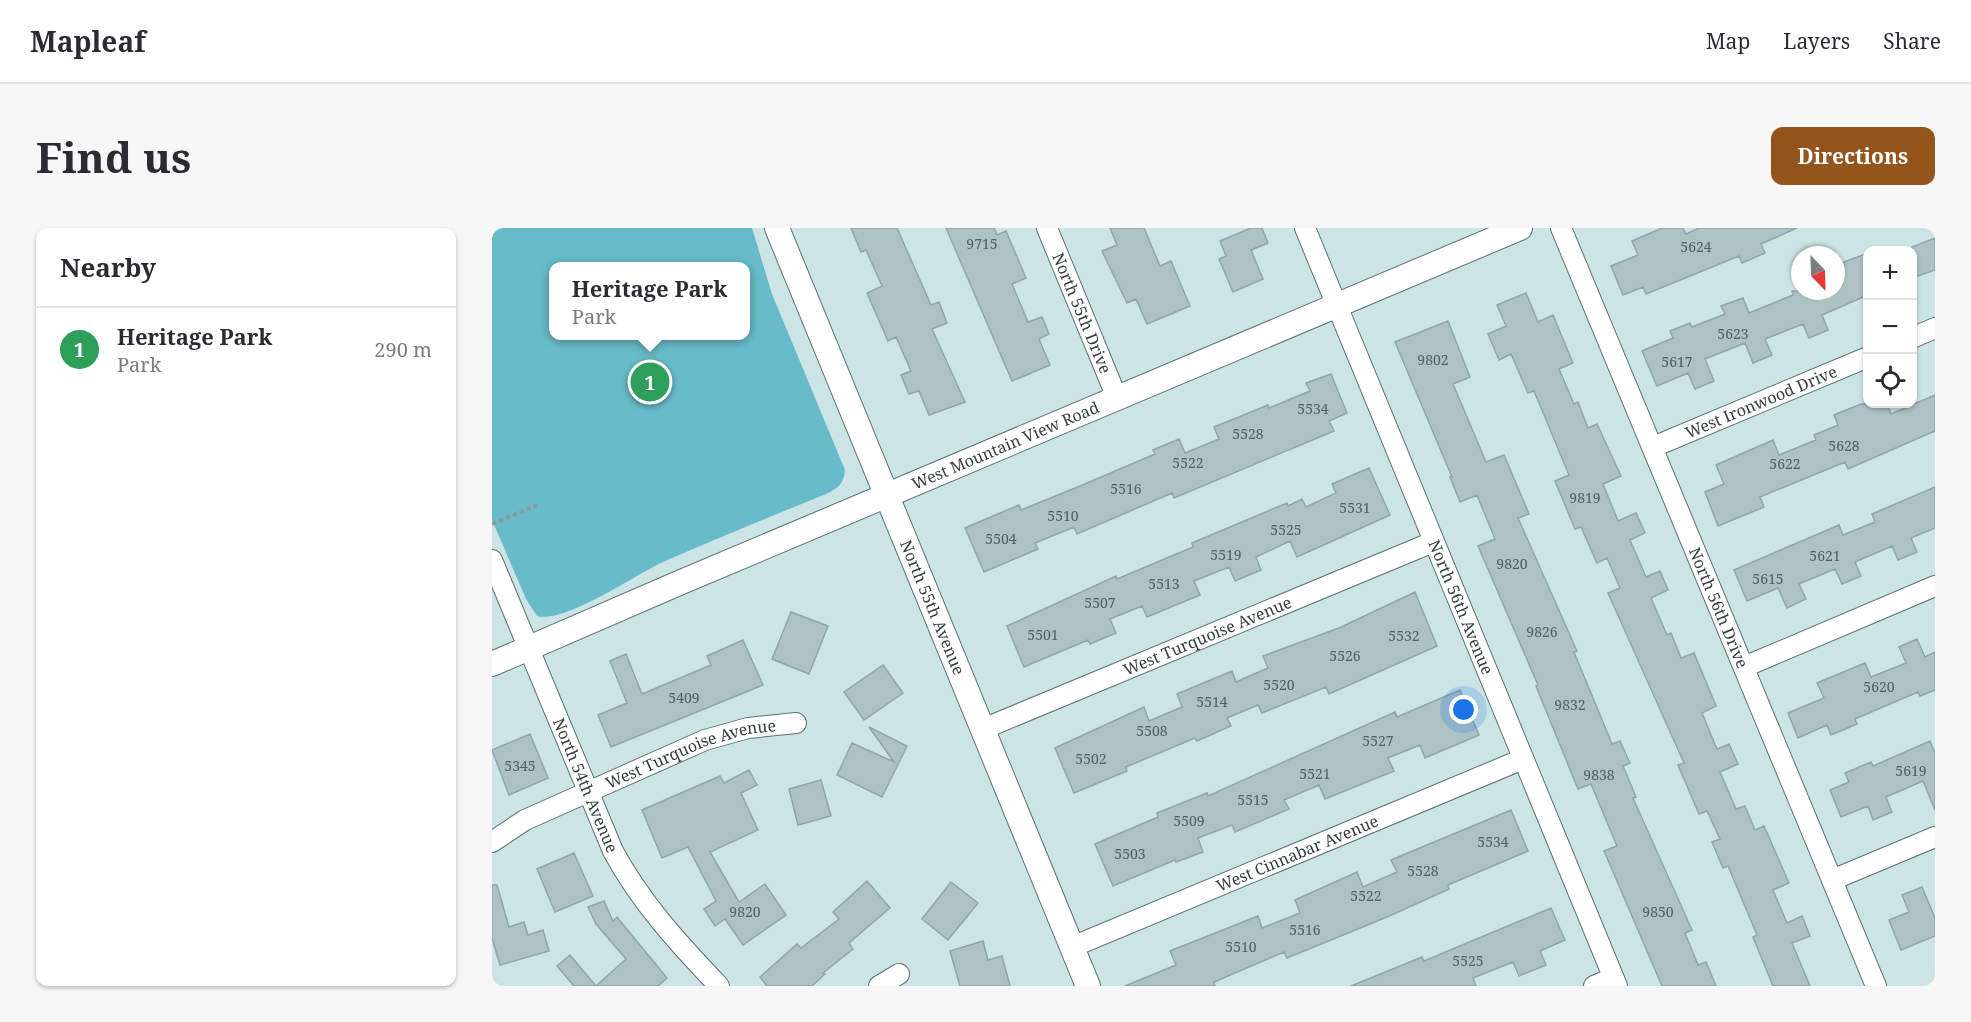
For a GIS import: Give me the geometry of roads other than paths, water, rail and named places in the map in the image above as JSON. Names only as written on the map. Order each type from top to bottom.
[{"type":"street","name":"North 55th Avenue","points":[[777,228],[1088,986]]},
{"type":"street","name":"North 55th Drive","points":[[1047,228],[1117,398]]},
{"type":"street","name":"North 56th Avenue","points":[[1305,228],[1615,982]]},
{"type":"street","name":"West Mountain View Road","points":[[492,664],[1520,228]]},
{"type":"street","name":"North 56th Drive","points":[[1561,228],[1876,986]]},
{"type":"street","points":[[1917,336],[1935,328]]},
{"type":"street","name":"West Ironwood Drive","points":[[1653,447],[1863,359]]},
{"type":"street","name":"West Turquoise Avenue","points":[[983,729],[1433,542]]},
{"type":"street","name":"North 54th Avenue","points":[[492,560],[613,851],[631,884],[660,923],[712,984]]},
{"type":"street","points":[[1744,667],[1935,586]]},
{"type":"street","name":"West Turquoise Avenue","points":[[492,842],[525,820],[705,740],[748,728],[796,723]]},
{"type":"street","name":"West Cinnabar Avenue","points":[[1072,947],[1523,759]]},
{"type":"street","points":[[1832,880],[1935,837]]},
{"type":"street","points":[[879,986],[899,975]]},
{"type":"street","points":[[1594,986],[1615,982]]},
{"type":"place","name":"Heritage Park","points":[[650,382]]}]
